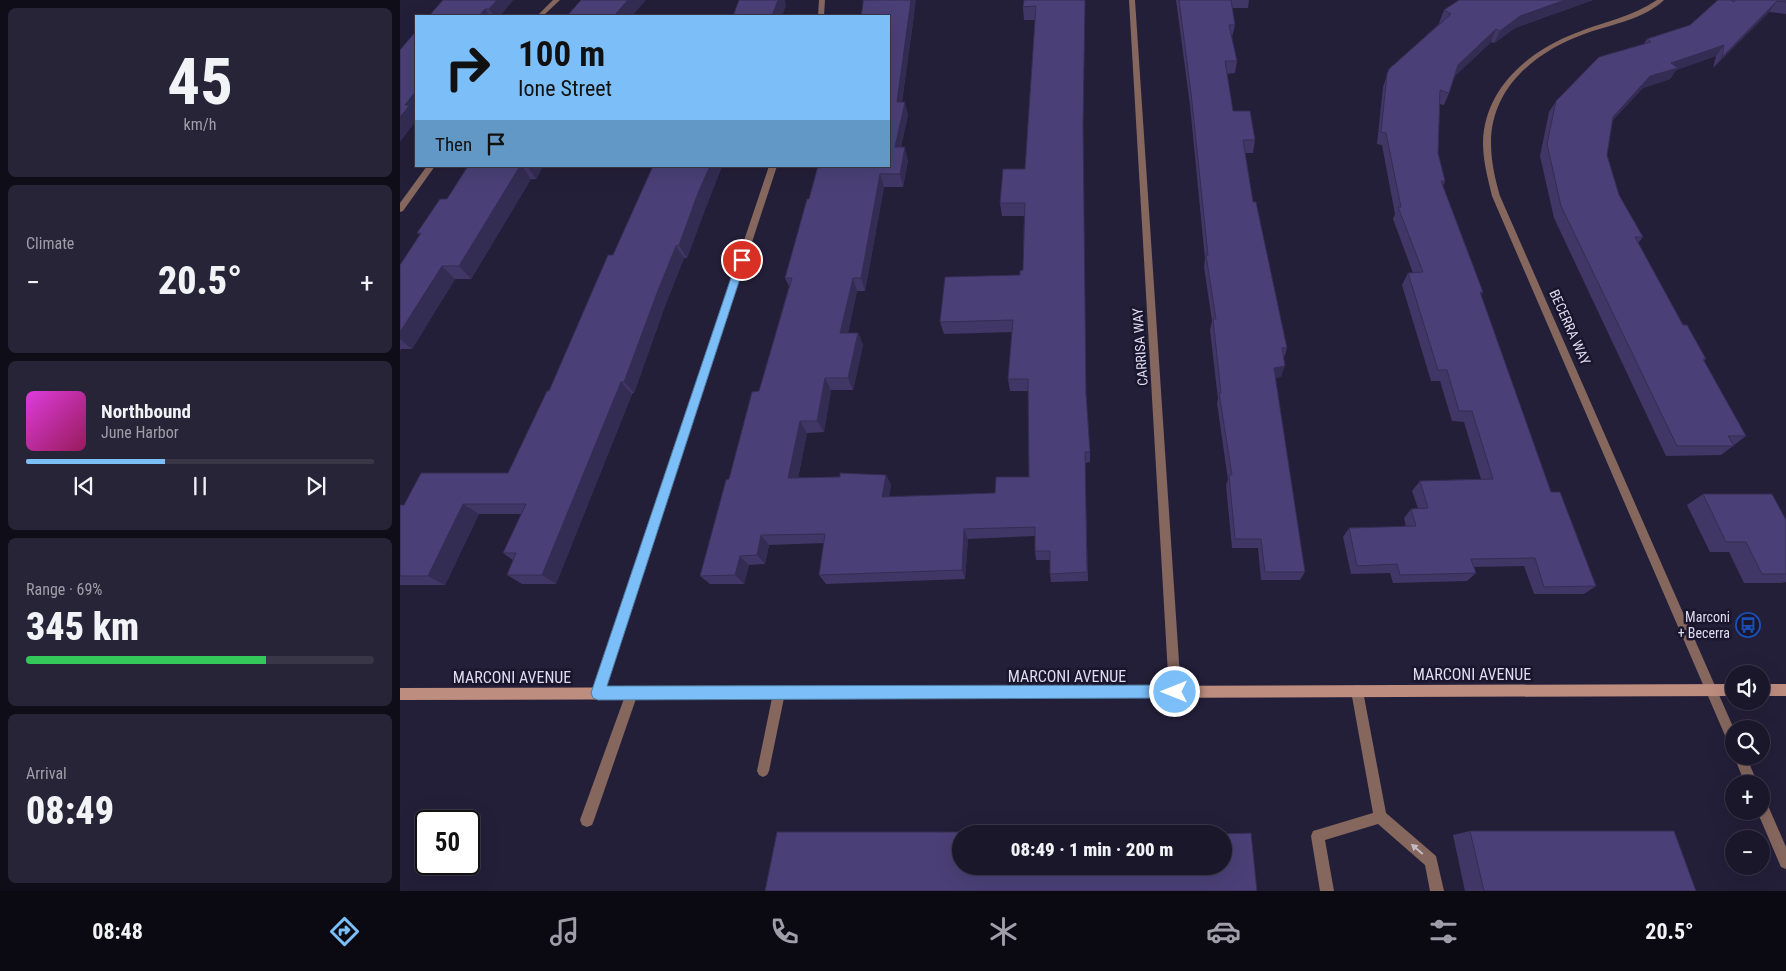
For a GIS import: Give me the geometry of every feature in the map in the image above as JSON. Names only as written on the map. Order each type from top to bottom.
[{"type":"main road","name":"MARCONI AVENUE","points":[[400,694],[1725,690]]},
{"type":"main road","points":[[1770,690],[1786,690]]},
{"type":"street","points":[[541,15],[556,0]]},
{"type":"street","points":[[821,15],[822,0]]},
{"type":"street","name":"CARRISA WAY","points":[[1132,0],[1175,692]]},
{"type":"street","name":"BECERRA WAY","points":[[1660,0],[1637,14],[1557,43],[1539,53],[1516,72],[1499,94],[1491,112],[1487,130],[1486,151],[1496,196],[1725,722]]},
{"type":"street","points":[[400,209],[430,167]]},
{"type":"street","points":[[598,693],[773,167]]},
{"type":"street","points":[[1357,691],[1380,817],[1431,861],[1437,891]]},
{"type":"street","points":[[587,820],[632,693]]},
{"type":"street","points":[[763,771],[779,693]]},
{"type":"street","points":[[1327,891],[1318,836],[1380,817]]},
{"type":"street","points":[[1767,820],[1786,862]]},
{"type":"building","points":[[443,0],[497,0],[489,9],[485,9],[480,15],[430,15]]},
{"type":"building","points":[[581,0],[628,0],[615,15],[568,15]]},
{"type":"building","points":[[739,0],[778,0],[772,15],[733,15]]},
{"type":"building","points":[[863,0],[911,0],[897,102],[905,102],[895,147],[905,147],[900,174],[880,174],[861,278],[853,278],[840,333],[858,333],[848,378],[825,378],[817,421],[800,421],[788,478],[840,477],[840,473],[886,475],[882,497],[995,493],[996,477],[1029,477],[1028,379],[1008,379],[1013,320],[940,322],[945,277],[1020,275],[1020,271],[1023,270],[1025,203],[1000,203],[1003,169],[1025,169],[1036,6],[1023,7],[1024,0],[1085,0],[1083,124],[1086,394],[1090,452],[1085,452],[1087,572],[1050,574],[1050,551],[1035,551],[1035,527],[964,529],[962,570],[819,575],[825,534],[761,535],[757,555],[740,556],[735,575],[700,576],[726,480],[729,479],[752,392],[759,391],[792,278],[785,278],[818,167],[890,167],[890,15],[861,15]]},
{"type":"building","points":[[1179,0],[1231,0],[1235,25],[1229,25],[1237,61],[1225,61],[1233,111],[1250,111],[1255,140],[1243,140],[1253,202],[1256,202],[1287,348],[1282,348],[1285,366],[1274,368],[1305,572],[1265,572],[1261,539],[1235,539],[1229,475],[1232,475],[1219,393],[1221,393],[1213,319],[1216,319],[1206,255],[1208,255],[1191,93]]},
{"type":"building","points":[[1459,0],[1565,0],[1520,16],[1500,31],[1496,29],[1458,65],[1449,93],[1440,90],[1438,153],[1445,181],[1441,181],[1483,292],[1480,292],[1551,492],[1560,492],[1596,586],[1544,587],[1535,558],[1471,559],[1476,573],[1400,575],[1397,564],[1357,566],[1349,528],[1416,526],[1411,509],[1428,508],[1420,481],[1493,479],[1472,411],[1459,411],[1447,370],[1438,370],[1408,273],[1423,272],[1398,207],[1401,207],[1386,133],[1381,132],[1389,69],[1451,14],[1444,10]]},
{"type":"building","points":[[1718,0],[1734,2],[1735,0],[1786,0],[1786,2],[1777,1],[1722,57],[1724,45],[1671,63],[1678,68],[1650,76],[1613,117],[1607,155],[1619,195],[1643,237],[1635,237],[1683,325],[1687,325],[1706,359],[1703,359],[1746,436],[1728,436],[1734,446],[1677,446],[1561,206],[1547,144],[1556,101],[1599,57],[1651,42],[1647,39],[1690,25]]},
{"type":"building","points":[[415,32],[415,92],[405,105],[410,105],[400,117],[400,50]]},
{"type":"building","points":[[467,167],[519,167],[459,266],[442,266],[400,332],[400,265],[421,233],[417,233],[440,199],[447,199]]},
{"type":"building","points":[[653,167],[710,167],[679,245],[676,246],[657,293],[624,382],[621,382],[542,575],[507,575],[516,553],[503,553],[526,504],[463,504],[428,576],[400,576],[400,505],[404,505],[421,473],[508,473],[547,391],[549,391],[608,255],[613,255]]},
{"type":"building","points":[[1703,494],[1772,494],[1786,520],[1786,574],[1762,574],[1746,542],[1726,542]]},
{"type":"building","points":[[1470,831],[1674,831],[1696,891],[1484,891]]},
{"type":"building","points":[[777,832],[952,832],[952,875],[1232,875],[1232,834],[1251,833],[1257,891],[765,891]]},
{"type":"place","name":"Marconi + Becerra","points":[[1748,625]]},
{"type":"route","points":[[742,260],[598,693],[1175,692]]}]
